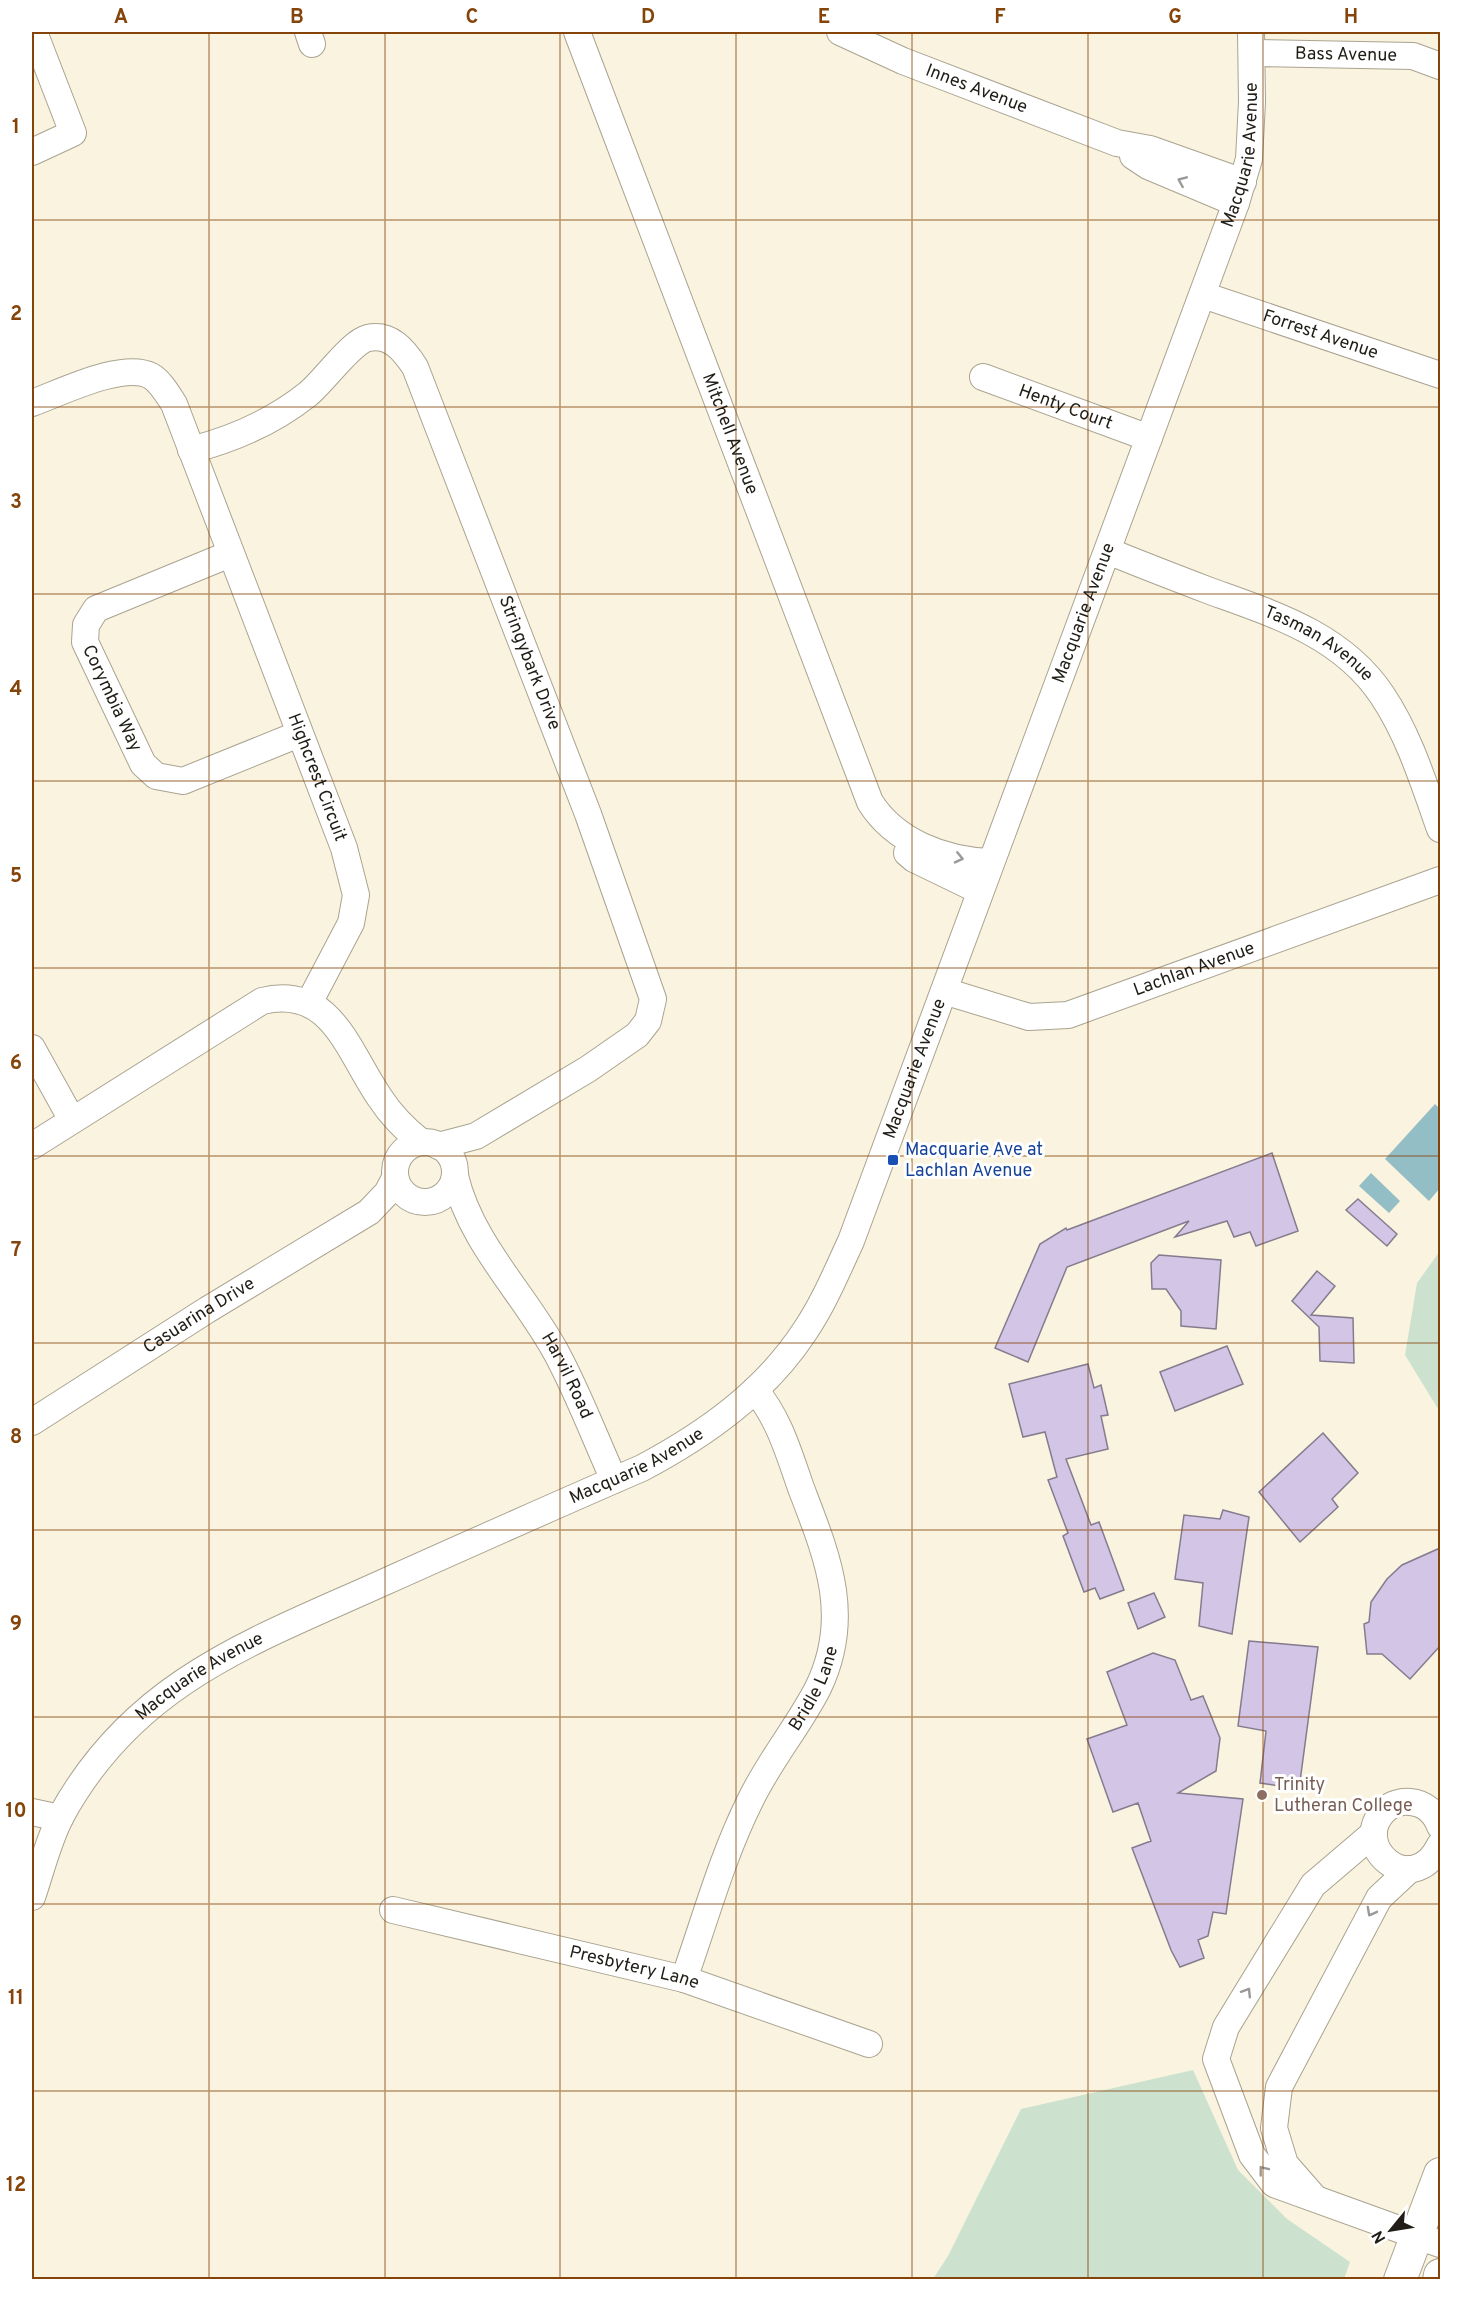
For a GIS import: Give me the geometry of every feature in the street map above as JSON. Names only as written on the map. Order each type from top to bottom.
[{"type":"main road","points":[[1400,2280],[1429,2240],[1440,2174]]},
{"type":"main road","points":[[1438,2280],[1440,2275]]},
{"type":"street","points":[[32,152],[73,133],[34,32]]},
{"type":"street","name":"Mitchell Avenue","points":[[577,32],[864,789],[878,816],[893,830],[909,840],[949,856],[990,862]]},
{"type":"street","name":"Innes Avenue","points":[[840,32],[903,61],[1117,143],[1148,166],[1239,193]]},
{"type":"street","name":"Bass Avenue","points":[[1252,42],[1413,56],[1440,66]]},
{"type":"street","name":"Macquarie Avenue","points":[[32,1897],[39,1845],[60,1818],[86,1777],[105,1753],[160,1698],[192,1674],[275,1630],[666,1455],[732,1412],[755,1390],[806,1331],[851,1241],[1239,193],[1249,159],[1252,42]]},
{"type":"street","name":"Forrest Avenue","points":[[1203,295],[1440,375]]},
{"type":"street","name":"Stringybark Drive","points":[[191,450],[244,433],[292,406],[327,377],[356,342],[370,337],[387,339],[404,349],[415,367],[588,814],[654,999],[648,1021],[637,1035],[588,1069],[476,1136],[430,1144]]},
{"type":"street","name":"Highcrest Circuit","points":[[32,403],[116,373],[134,371],[151,376],[163,387],[174,404],[344,848],[356,896],[351,923],[309,1003]]},
{"type":"street","name":"Henty Court","points":[[983,377],[1149,438]]},
{"type":"street","name":"Tasman Avenue","points":[[1108,551],[1268,612],[1312,631],[1340,650],[1361,669],[1382,695],[1401,727],[1440,829]]},
{"type":"street","name":"Corymbia Way","points":[[230,554],[96,609],[86,625],[85,642],[143,764],[156,776],[183,781],[299,734]]},
{"type":"street","name":"Mitchell Avenue","points":[[893,830],[901,846],[914,859],[980,891]]},
{"type":"street","name":"Lachlan Avenue","points":[[944,991],[1029,1017],[1068,1015],[1440,880]]},
{"type":"street","points":[[32,1146],[262,1001],[289,997],[309,1003],[338,1030],[380,1099],[398,1145],[397,1167],[402,1191],[420,1202],[441,1198],[452,1185],[454,1172],[447,1152],[430,1144],[380,1099]]},
{"type":"street","points":[[32,1048],[72,1120]]},
{"type":"street","name":"Stringybark Drive","points":[[454,1172],[476,1136]]},
{"type":"street","points":[[397,1167],[412,1145],[430,1144]]},
{"type":"street","name":"Casuarina Drive","points":[[369,1212],[387,1193],[397,1167]]},
{"type":"street","name":"Harvil Road","points":[[454,1172],[468,1217],[557,1354],[614,1480]]},
{"type":"street","name":"Casuarina Drive","points":[[32,1422],[197,1316],[369,1212],[395,1204],[420,1202]]},
{"type":"street","name":"Harvil Road","points":[[420,1202],[438,1209],[506,1277]]},
{"type":"street","name":"Bridle Lane","points":[[684,1979],[741,1819],[758,1784],[818,1688],[828,1661],[835,1625],[835,1595],[828,1559],[775,1420],[755,1390]]},
{"type":"street","points":[[1440,1827],[1431,1810],[1432,1798],[1405,1801],[1389,1806],[1377,1821],[1374,1833],[1377,1850],[1392,1866],[1410,1869],[1422,1867],[1432,1860],[1440,1846]]},
{"type":"street","points":[[32,1812],[60,1818]]},
{"type":"street","points":[[1374,1833],[1313,1885],[1226,2027],[1216,2059],[1251,2155],[1274,2184],[1313,2196],[1429,2240]]},
{"type":"street","points":[[1313,2196],[1285,2164],[1274,2128],[1279,2087],[1378,1898],[1410,1869]]},
{"type":"street","name":"Presbytery Lane","points":[[393,1910],[684,1979],[869,2044]]},
{"type":"street","points":[[1235,2111],[1276,2111]]},
{"type":"green space","points":[[1440,1251],[1440,1412],[1405,1355],[1417,1283]]},
{"type":"green space","points":[[1193,2070],[1238,2170],[1287,2219],[1350,2262],[1344,2279],[933,2279],[948,2256],[1021,2109]]},
{"type":"water","points":[[1435,1104],[1440,1109],[1440,1188],[1429,1201],[1385,1159]]},
{"type":"water","points":[[1371,1173],[1400,1201],[1389,1213],[1359,1186]]},
{"type":"building","points":[[1272,1153],[1298,1231],[1256,1246],[1250,1232],[1234,1237],[1227,1221],[1175,1237],[1189,1221],[1067,1267],[1028,1362],[995,1348],[1040,1244],[1066,1228],[1067,1230]]},
{"type":"building","points":[[1358,1199],[1397,1234],[1387,1246],[1346,1210]]},
{"type":"building","points":[[1159,1255],[1221,1260],[1216,1329],[1181,1326],[1181,1311],[1166,1289],[1152,1289],[1151,1263]]},
{"type":"building","points":[[1317,1271],[1335,1286],[1311,1315],[1353,1318],[1354,1363],[1320,1361],[1319,1327],[1292,1301]]},
{"type":"building","points":[[1227,1346],[1243,1384],[1175,1411],[1160,1372]]},
{"type":"building","points":[[1088,1364],[1094,1388],[1101,1385],[1108,1415],[1101,1416],[1108,1449],[1066,1459],[1091,1525],[1099,1522],[1124,1590],[1100,1599],[1095,1588],[1084,1592],[1063,1536],[1068,1533],[1048,1480],[1057,1477],[1045,1432],[1023,1437],[1009,1384]]},
{"type":"building","points":[[1323,1433],[1358,1473],[1332,1499],[1338,1507],[1300,1542],[1259,1492]]},
{"type":"building","points":[[1223,1510],[1249,1517],[1232,1634],[1199,1626],[1203,1583],[1175,1579],[1184,1515],[1220,1519]]},
{"type":"building","points":[[1440,1548],[1440,1646],[1410,1679],[1382,1654],[1367,1654],[1364,1624],[1369,1622],[1371,1602],[1387,1579],[1402,1565]]},
{"type":"building","points":[[1154,1593],[1165,1617],[1138,1629],[1128,1603]]},
{"type":"building","points":[[1249,1641],[1318,1647],[1299,1789],[1260,1783],[1266,1731],[1238,1726]]},
{"type":"building","points":[[1153,1653],[1175,1660],[1191,1700],[1203,1696],[1220,1738],[1216,1771],[1178,1793],[1243,1799],[1226,1914],[1213,1912],[1208,1936],[1198,1940],[1204,1958],[1180,1967],[1171,1950],[1132,1848],[1151,1841],[1138,1803],[1113,1812],[1087,1739],[1127,1725],[1107,1672]]},
{"type":"place","name":"Macquarie Ave at Lachlan Avenue","points":[[893,1160]]},
{"type":"place","name":"Trinity Lutheran College","points":[[1262,1795]]}]
